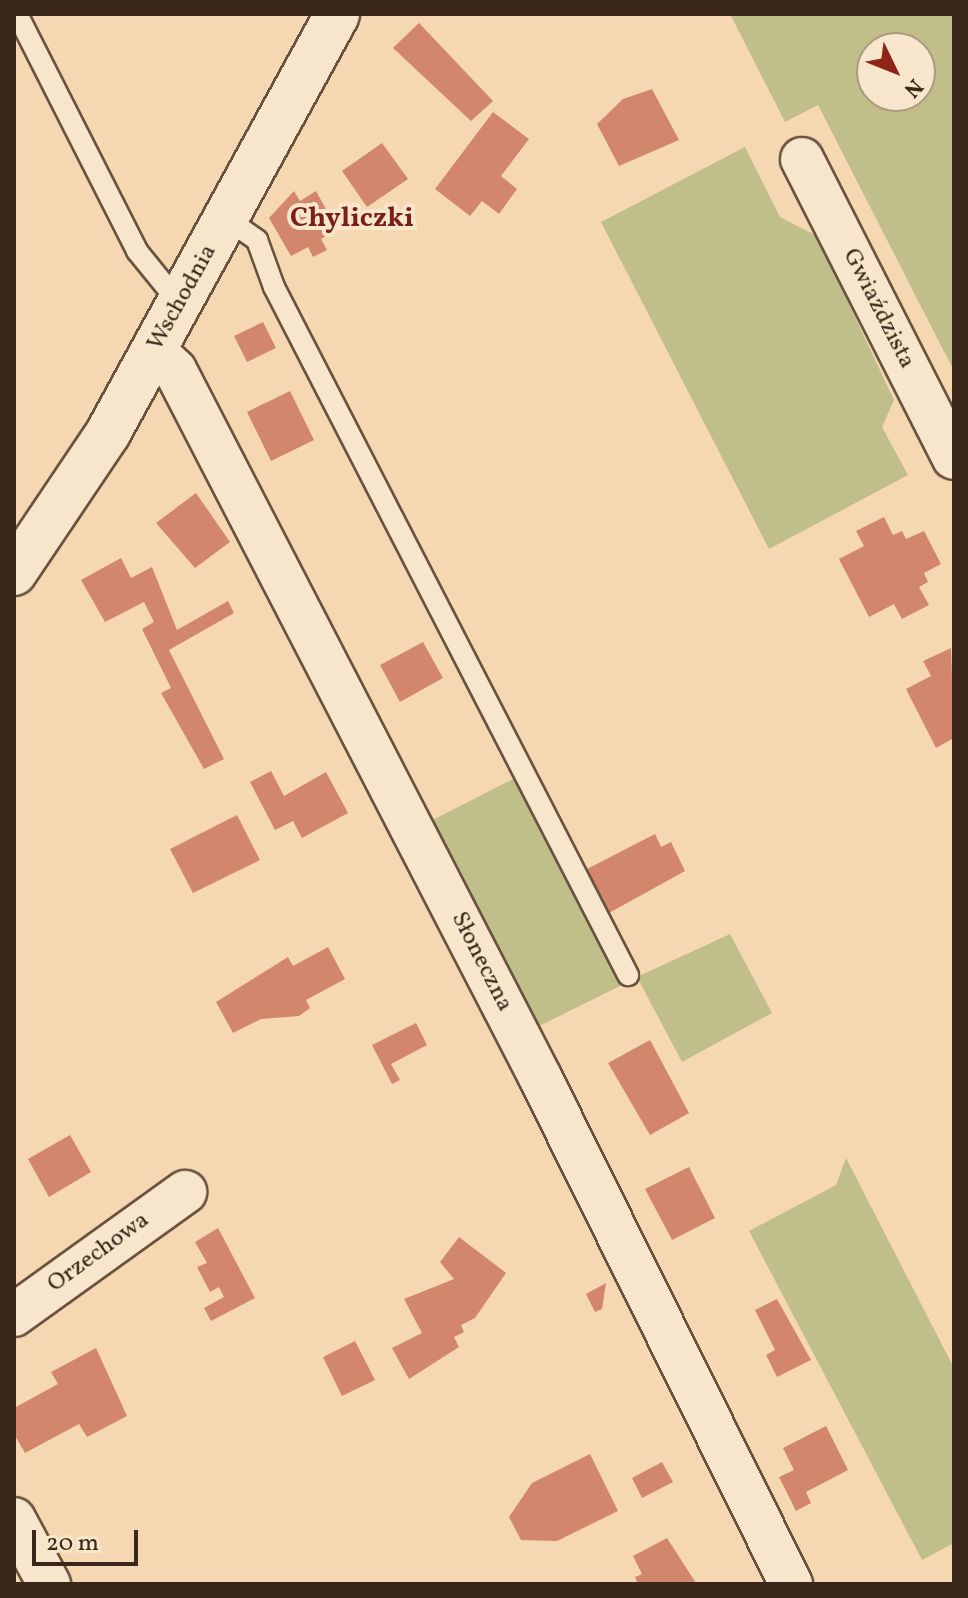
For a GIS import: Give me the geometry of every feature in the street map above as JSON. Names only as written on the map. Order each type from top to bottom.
[{"type":"main road","name":"Wschodnia","points":[[14,573],[154,350],[337,14]]},
{"type":"street","name":"Gwiaździsta","points":[[802,159],[954,458]]},
{"type":"street","name":"Słoneczna","points":[[154,350],[175,370],[546,1087],[791,1584]]},
{"type":"street","name":"Orzechowa","points":[[14,1315],[185,1192]]},
{"type":"street","points":[[14,1519],[49,1584]]},
{"type":"lane","points":[[17,14],[137,251],[180,304]]},
{"type":"lane","points":[[227,219],[257,240],[274,287],[628,975]]},
{"type":"shaded area","points":[[730,14],[954,14],[954,371],[818,105],[785,122]]},
{"type":"shaded area","points":[[745,147],[780,217],[817,236],[894,400],[882,427],[908,475],[769,549],[601,222]]},
{"type":"shaded area","points":[[517,777],[624,984],[527,1032],[419,827]]},
{"type":"shaded area","points":[[730,934],[772,1013],[682,1062],[637,977]]},
{"type":"shaded area","points":[[846,1158],[954,1368],[954,1543],[922,1560],[749,1231],[836,1185]]},
{"type":"building","points":[[419,23],[493,101],[471,121],[393,48]]},
{"type":"building","points":[[652,89],[679,140],[619,166],[597,124],[623,99]]},
{"type":"building","points":[[493,112],[529,139],[501,176],[517,189],[499,214],[482,201],[470,216],[435,189]]},
{"type":"building","points":[[382,143],[408,179],[367,207],[342,171]]},
{"type":"building","points":[[294,191],[300,201],[316,191],[337,229],[321,239],[327,250],[313,257],[308,247],[291,256],[269,218]]},
{"type":"building","points":[[263,322],[276,348],[247,362],[234,336]]},
{"type":"building","points":[[290,391],[314,440],[271,461],[247,412]]},
{"type":"building","points":[[196,493],[230,542],[195,568],[156,523]]},
{"type":"building","points":[[884,517],[893,535],[902,531],[906,539],[924,531],[941,564],[924,573],[928,582],[919,587],[929,605],[902,619],[894,604],[869,617],[839,559],[864,546],[856,531]]},
{"type":"building","points":[[121,558],[131,578],[152,567],[177,630],[228,601],[234,613],[169,650],[224,759],[204,769],[161,693],[171,688],[142,629],[154,622],[144,602],[105,622],[81,580]]},
{"type":"building","points":[[423,642],[443,678],[400,702],[380,665]]},
{"type":"building","points":[[951,648],[954,738],[936,748],[906,689],[931,676],[923,661]]},
{"type":"building","points":[[271,771],[284,796],[326,772],[348,813],[302,838],[293,821],[275,830],[250,782]]},
{"type":"building","points":[[237,815],[260,860],[193,893],[170,849]]},
{"type":"building","points":[[655,834],[661,847],[671,842],[685,871],[609,913],[587,869]]},
{"type":"building","points":[[328,947],[345,979],[306,1000],[310,1008],[299,1016],[261,1019],[233,1033],[216,1002],[288,957],[293,966]]},
{"type":"building","points":[[416,1023],[427,1045],[391,1064],[400,1080],[392,1084],[372,1045]]},
{"type":"building","points":[[650,1040],[689,1113],[650,1135],[608,1063]]},
{"type":"building","points":[[70,1135],[91,1172],[49,1197],[28,1159]]},
{"type":"building","points":[[689,1167],[715,1218],[672,1240],[645,1189]]},
{"type":"building","points":[[218,1228],[255,1298],[211,1321],[204,1308],[224,1297],[219,1287],[210,1292],[197,1267],[207,1263],[195,1242]]},
{"type":"building","points":[[459,1237],[506,1273],[475,1318],[461,1325],[464,1332],[454,1337],[459,1347],[409,1379],[392,1348],[422,1333],[404,1299],[454,1279],[440,1262]]},
{"type":"building","points":[[606,1283],[602,1309],[595,1312],[586,1294]]},
{"type":"building","points":[[777,1299],[811,1360],[777,1377],[766,1355],[775,1350],[755,1310]]},
{"type":"building","points":[[355,1341],[375,1380],[342,1396],[323,1357]]},
{"type":"building","points":[[96,1348],[127,1416],[87,1437],[79,1424],[25,1453],[14,1434],[14,1408],[58,1384],[51,1372]]},
{"type":"building","points":[[826,1426],[848,1470],[806,1492],[811,1503],[796,1511],[779,1477],[794,1470],[783,1448]]},
{"type":"building","points":[[590,1454],[618,1511],[557,1541],[521,1540],[509,1517],[532,1483]]},
{"type":"building","points":[[662,1462],[673,1482],[642,1498],[632,1478]]},
{"type":"building","points":[[667,1538],[696,1583],[638,1584],[635,1577],[642,1574],[633,1556]]},
{"type":"district","name":"Chyliczki","points":[[352,219]]}]
